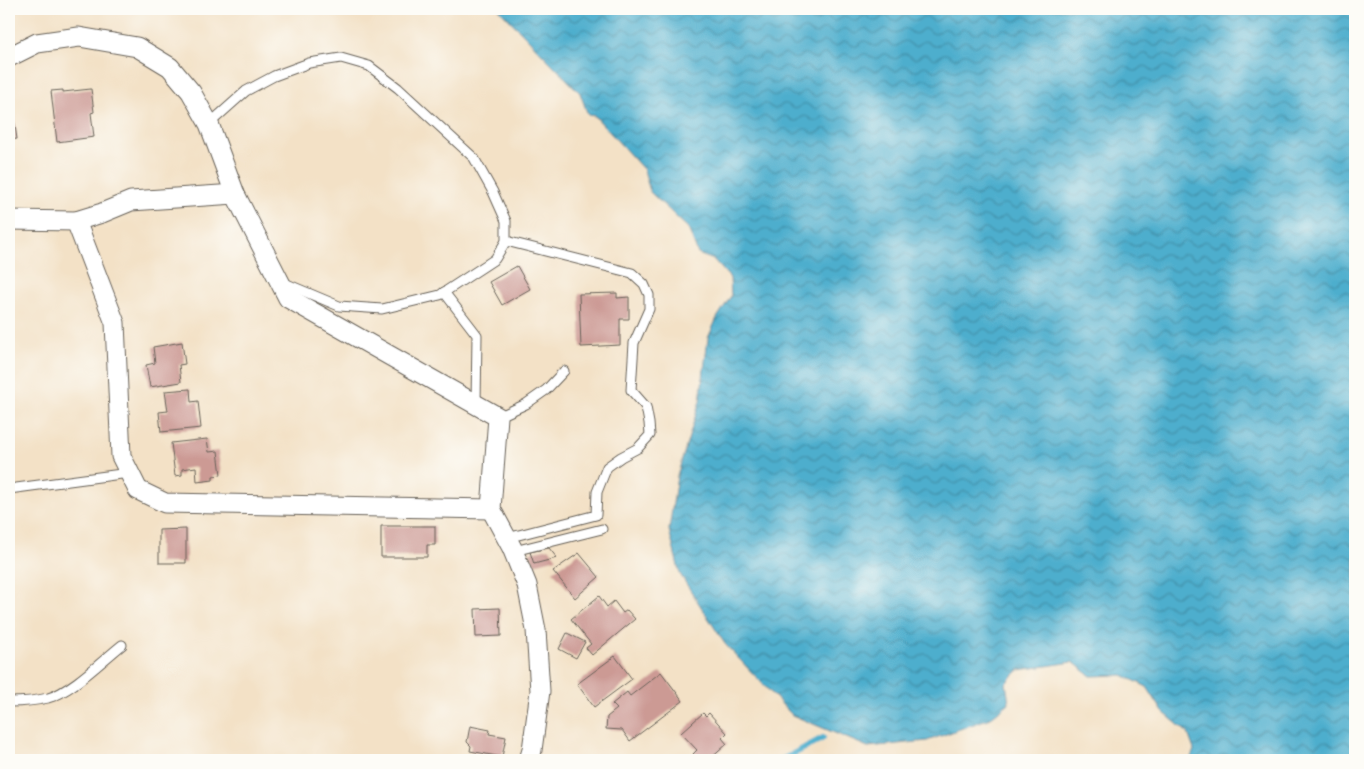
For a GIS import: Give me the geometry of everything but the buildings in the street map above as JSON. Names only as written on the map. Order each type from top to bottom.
[{"type":"street","points":[[9,57],[36,43],[79,37],[137,47],[170,67],[191,92],[208,124],[235,194],[288,298],[498,416],[491,509],[510,545],[527,584],[538,647],[540,691],[532,750],[528,760]]},
{"type":"street","points":[[9,220],[76,221],[131,201],[235,194]]},
{"type":"street","points":[[76,221],[115,323],[121,456],[138,490],[165,503],[491,509]]},
{"type":"lane","points":[[208,124],[246,91],[274,76],[309,63],[341,58],[369,66],[398,88],[474,158],[493,192],[506,221],[506,241],[495,260],[440,295],[382,310],[339,306],[279,281]]},
{"type":"lane","points":[[506,241],[632,273],[644,284],[649,295],[649,309],[634,343],[631,390],[646,407],[650,423],[650,435],[638,448],[608,467],[597,492],[596,515],[510,545]]},
{"type":"lane","points":[[444,292],[477,335],[476,404]]},
{"type":"lane","points":[[498,416],[526,404],[546,390],[564,371]]},
{"type":"lane","points":[[9,489],[129,472]]},
{"type":"lane","points":[[510,545],[602,529]]},
{"type":"lane","points":[[9,702],[50,698],[70,687],[122,645]]},
{"type":"water","points":[[499,9],[1355,9],[1355,760],[1190,760],[1194,750],[1188,733],[1163,712],[1147,687],[1123,675],[1091,676],[1073,662],[1019,670],[1006,683],[1009,703],[990,718],[927,741],[868,747],[792,715],[725,644],[680,574],[669,530],[677,476],[700,401],[708,338],[717,318],[731,296],[730,278],[714,260],[698,254],[688,228],[650,192],[644,170],[595,116],[588,115],[580,93]]},
{"type":"waterway","points":[[782,760],[823,738]]}]
